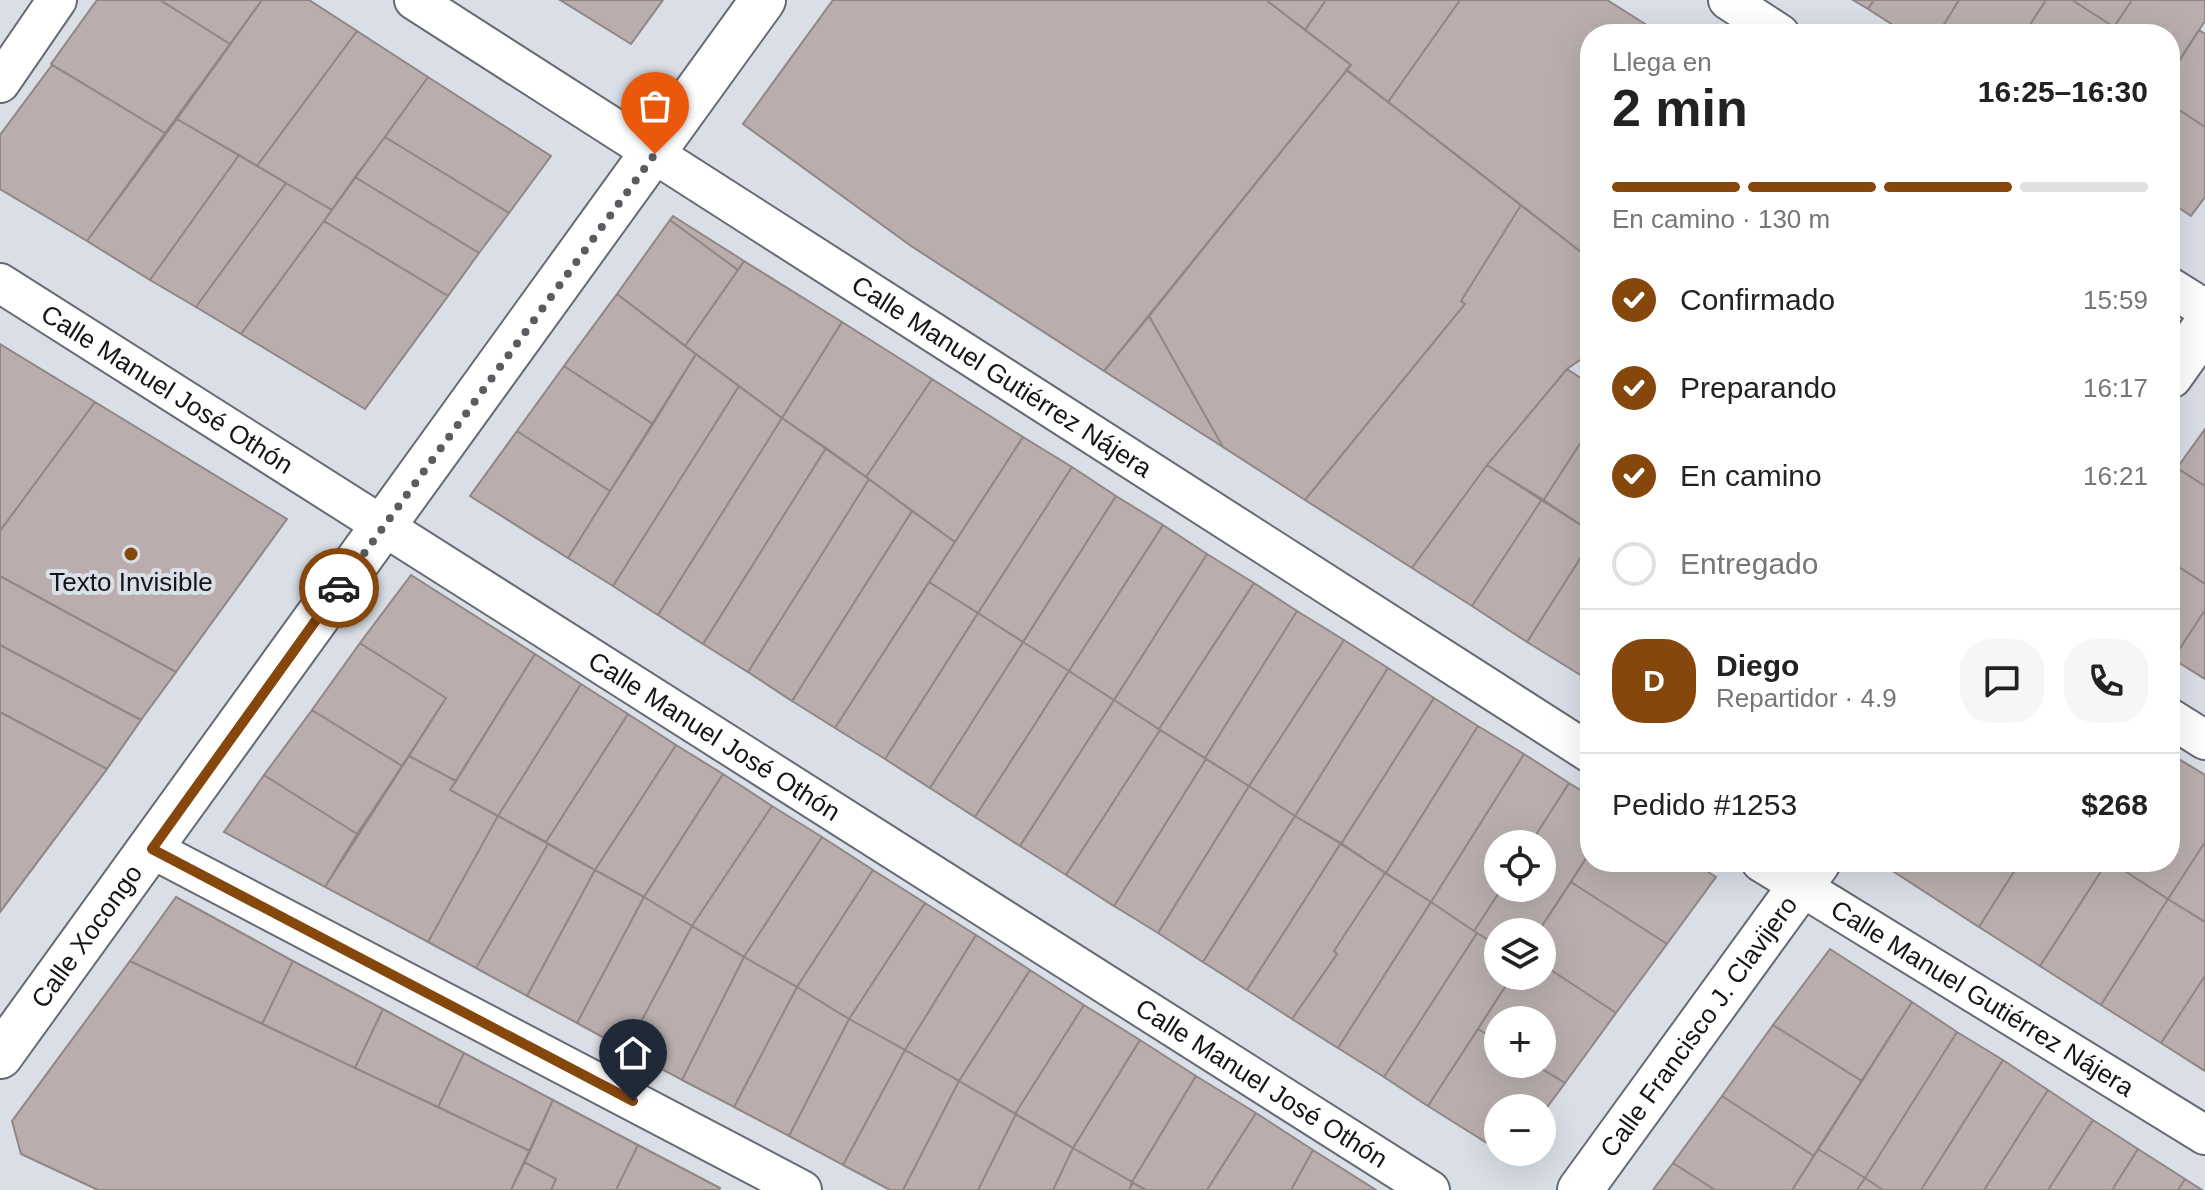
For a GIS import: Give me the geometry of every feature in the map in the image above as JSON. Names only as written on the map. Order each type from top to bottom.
[{"type":"street","points":[[0,83],[57,0]]},
{"type":"street","name":"Calle Manuel Gutiérrez Nájera","points":[[414,0],[1580,747]]},
{"type":"street","name":"Calle Xocongo","points":[[0,1056],[655,154],[763,0]]},
{"type":"street","points":[[1728,0],[1765,24]]},
{"type":"street","name":"Calle Manuel José Othón","points":[[0,283],[1430,1190]]},
{"type":"street","points":[[2180,293],[2205,309]]},
{"type":"street","points":[[2180,362],[2205,327]]},
{"type":"street","points":[[2180,724],[2205,740]]},
{"type":"street","points":[[152,849],[802,1190]]},
{"type":"street","name":"Calle Manuel Gutiérrez Nájera","points":[[1808,874],[2205,1135]]},
{"type":"street","name":"Calle Francisco J. Clavijero","points":[[1580,1190],[1808,874]]},
{"type":"building","points":[[97,0],[160,0],[230,44],[165,133],[51,64]]},
{"type":"building","points":[[160,0],[262,0],[230,44]]},
{"type":"building","points":[[262,0],[309,0],[357,31],[257,166],[177,119]]},
{"type":"building","points":[[560,0],[663,0],[631,44]]},
{"type":"building","points":[[833,0],[1266,0],[1351,65],[1104,371],[911,246],[743,124]]},
{"type":"building","points":[[1266,0],[1326,0],[1305,30]]},
{"type":"building","points":[[1326,0],[1460,0],[1388,102],[1346,70],[1351,65],[1305,30]]},
{"type":"building","points":[[1460,0],[1607,0],[1645,24],[1580,24],[1580,251],[1388,102]]},
{"type":"building","points":[[1853,0],[1874,0],[1868,9]]},
{"type":"building","points":[[1874,0],[1959,0],[1944,24],[1891,24],[1868,9]]},
{"type":"building","points":[[1959,0],[2046,0],[2030,24],[1944,24]]},
{"type":"building","points":[[2046,0],[2072,0],[2109,24],[2030,24]]},
{"type":"building","points":[[2072,0],[2132,0],[2116,24],[2109,24]]},
{"type":"building","points":[[2132,0],[2205,0],[2205,21],[2180,60],[2180,24],[2116,24]]},
{"type":"building","points":[[2199,30],[2205,34],[2205,127],[2180,111],[2180,59]]},
{"type":"building","points":[[357,31],[428,77],[332,210],[257,166]]},
{"type":"building","points":[[52,65],[165,133],[87,241],[0,189],[0,135]]},
{"type":"building","points":[[1347,70],[1521,205],[1461,301],[1465,304],[1305,500],[1223,447],[1149,316]]},
{"type":"building","points":[[428,77],[551,156],[509,213],[385,137]]},
{"type":"building","points":[[2180,111],[2205,127],[2205,197],[2191,216],[2180,209]]},
{"type":"building","points":[[177,119],[239,155],[150,280],[87,241]]},
{"type":"building","points":[[385,137],[509,213],[479,253],[355,177]]},
{"type":"building","points":[[239,155],[286,183],[196,307],[150,280]]},
{"type":"building","points":[[355,177],[479,253],[448,296],[324,221]]},
{"type":"building","points":[[286,183],[332,210],[241,334],[196,307]]},
{"type":"building","points":[[1521,205],[1580,251],[1580,360],[1567,369],[1487,465],[1412,568],[1305,500],[1465,304],[1461,301]]},
{"type":"building","points":[[673,216],[744,261],[738,270],[670,220]]},
{"type":"building","points":[[670,220],[738,270],[685,346],[617,294]]},
{"type":"building","points":[[324,221],[448,296],[365,409],[241,334]]},
{"type":"building","points":[[744,261],[842,322],[782,418],[685,346]]},
{"type":"building","points":[[617,294],[696,354],[653,424],[564,366]]},
{"type":"building","points":[[1149,316],[1223,447],[1104,371]]},
{"type":"building","points":[[842,322],[932,379],[866,477],[782,418]]},
{"type":"building","points":[[0,344],[95,402],[0,531]]},
{"type":"building","points":[[696,354],[739,386],[613,586],[568,558]]},
{"type":"building","points":[[564,366],[653,424],[610,491],[517,431]]},
{"type":"building","points":[[1567,369],[1580,377],[1580,444],[1543,501],[1487,465]]},
{"type":"building","points":[[932,379],[1023,437],[955,542],[866,477]]},
{"type":"building","points":[[739,386],[782,418],[658,615],[613,586]]},
{"type":"building","name":"Texto Invisible","points":[[95,402],[287,519],[176,672],[0,576],[0,531]]},
{"type":"building","points":[[782,418],[826,448],[703,644],[658,615]]},
{"type":"building","points":[[2205,429],[2205,486],[2180,470],[2180,464]]},
{"type":"building","points":[[517,431],[610,491],[568,558],[470,496]]},
{"type":"building","points":[[1023,437],[1072,467],[978,613],[929,582]]},
{"type":"building","points":[[1580,444],[1580,525],[1543,501]]},
{"type":"building","points":[[826,448],[869,479],[748,672],[703,644]]},
{"type":"building","points":[[1487,465],[1542,499],[1472,606],[1412,568]]},
{"type":"building","points":[[1072,467],[1116,496],[1023,642],[978,613]]},
{"type":"building","points":[[2180,470],[2205,486],[2205,584],[2180,568]]},
{"type":"building","points":[[869,479],[912,511],[792,701],[748,672]]},
{"type":"building","points":[[1116,496],[1163,525],[1069,671],[1023,642]]},
{"type":"building","points":[[1542,499],[1580,524],[1580,559],[1527,642],[1472,606]]},
{"type":"building","points":[[912,511],[955,542],[835,728],[792,701]]},
{"type":"building","points":[[1163,525],[1207,554],[1114,700],[1069,671]]},
{"type":"building","points":[[1207,554],[1254,583],[1159,729],[1114,700]]},
{"type":"building","points":[[1580,559],[1580,675],[1527,642]]},
{"type":"building","points":[[2180,568],[2205,584],[2205,610],[2180,648]]},
{"type":"building","points":[[411,575],[535,654],[456,781],[409,756],[446,698],[360,643]]},
{"type":"building","points":[[0,576],[176,672],[141,720],[0,645]]},
{"type":"building","points":[[929,582],[978,613],[885,759],[835,728]]},
{"type":"building","points":[[1254,583],[1297,611],[1205,758],[1159,729]]},
{"type":"building","points":[[2205,610],[2205,679],[2180,663],[2180,648]]},
{"type":"building","points":[[1297,611],[1344,640],[1249,786],[1205,758]]},
{"type":"building","points":[[978,613],[1023,642],[930,788],[885,759]]},
{"type":"building","points":[[1344,640],[1388,668],[1295,816],[1249,786]]},
{"type":"building","points":[[1023,642],[1069,671],[975,817],[930,788]]},
{"type":"building","points":[[360,643],[446,698],[402,766],[312,710]]},
{"type":"building","points":[[0,645],[141,720],[107,769],[0,712]]},
{"type":"building","points":[[535,654],[581,684],[498,816],[450,790]]},
{"type":"building","points":[[1388,668],[1434,698],[1341,844],[1295,816]]},
{"type":"building","points":[[1069,671],[1114,700],[1020,846],[975,817]]},
{"type":"building","points":[[581,684],[628,714],[546,842],[498,816]]},
{"type":"building","points":[[1434,698],[1478,726],[1386,873],[1341,844]]},
{"type":"building","points":[[1114,700],[1160,730],[1066,875],[1020,846]]},
{"type":"building","points":[[312,710],[402,766],[357,834],[264,775]]},
{"type":"building","points":[[0,712],[107,769],[0,912]]},
{"type":"building","points":[[628,714],[676,745],[595,870],[546,842]]},
{"type":"building","points":[[1478,726],[1524,754],[1431,902],[1386,873]]},
{"type":"building","points":[[1160,730],[1206,759],[1114,906],[1066,875]]},
{"type":"building","points":[[676,745],[723,774],[644,897],[595,870]]},
{"type":"building","points":[[1524,754],[1569,783],[1539,830],[1484,830],[1484,902],[1493,902],[1474,931],[1431,902]]},
{"type":"building","points":[[409,756],[456,781],[450,790],[498,816],[428,942],[325,887]]},
{"type":"building","points":[[1206,759],[1249,786],[1158,933],[1114,906]]},
{"type":"building","points":[[2180,760],[2205,775],[2205,842],[2168,899],[2126,872],[2180,872]]},
{"type":"building","points":[[723,774],[772,806],[692,926],[644,897]]},
{"type":"building","points":[[264,775],[357,834],[325,887],[224,832]]},
{"type":"building","points":[[1569,783],[1580,790],[1580,867],[1547,918],[1484,918],[1484,937],[1474,931],[1493,902],[1556,902],[1556,830],[1539,830]]},
{"type":"building","points":[[1249,786],[1295,816],[1203,962],[1158,933]]},
{"type":"building","points":[[772,806],[822,837],[744,957],[692,926]]},
{"type":"building","points":[[498,816],[548,844],[476,968],[428,942]]},
{"type":"building","points":[[1295,816],[1341,843],[1247,990],[1203,962]]},
{"type":"building","points":[[822,837],[873,870],[797,987],[744,957]]},
{"type":"building","points":[[2205,842],[2205,922],[2168,899]]},
{"type":"building","points":[[1341,843],[1385,873],[1334,951],[1337,954],[1292,1019],[1247,990]]},
{"type":"building","points":[[548,844],[595,870],[527,996],[476,968]]},
{"type":"building","points":[[1580,868],[1580,872],[1708,872],[1716,877],[1667,944],[1571,882]]},
{"type":"building","points":[[595,870],[644,897],[577,1023],[527,996]]},
{"type":"building","points":[[873,870],[925,903],[849,1019],[797,987]]},
{"type":"building","points":[[1894,872],[2014,872],[1979,927]]},
{"type":"building","points":[[2014,872],[2101,872],[2040,966],[1979,927]]},
{"type":"building","points":[[2101,872],[2126,872],[2168,899],[2101,1005],[2040,966]]},
{"type":"building","points":[[1385,873],[1431,902],[1338,1048],[1292,1019],[1337,954],[1334,951]]},
{"type":"building","points":[[1571,882],[1667,944],[1616,1013],[1556,973],[1556,918],[1547,918]]},
{"type":"building","points":[[176,897],[293,961],[262,1024],[130,961]]},
{"type":"building","points":[[644,897],[692,926],[626,1050],[577,1023]]},
{"type":"building","points":[[2168,899],[2205,922],[2205,976],[2161,1043],[2101,1005]]},
{"type":"building","points":[[1431,902],[1477,933],[1384,1077],[1338,1048]]},
{"type":"building","points":[[925,903],[976,935],[905,1050],[849,1019]]},
{"type":"building","points":[[692,926],[744,957],[682,1080],[626,1050]]},
{"type":"building","points":[[1477,933],[1484,937],[1484,990],[1503,990],[1493,1006],[1484,1006],[1484,1019],[1428,1106],[1384,1077]]},
{"type":"building","points":[[976,935],[1030,970],[959,1081],[905,1050]]},
{"type":"building","points":[[1830,949],[1912,1002],[1862,1081],[1773,1025]]},
{"type":"building","points":[[744,957],[797,987],[734,1107],[682,1080]]},
{"type":"building","points":[[130,961],[530,1151],[511,1190],[98,1190],[21,1154],[12,1121]]},
{"type":"building","points":[[293,961],[383,1009],[355,1068],[262,1024]]},
{"type":"building","points":[[1030,970],[1084,1005],[1015,1114],[959,1081]]},
{"type":"building","points":[[1556,973],[1616,1013],[1565,1083],[1556,1077],[1556,1006],[1493,1006],[1503,990],[1556,990]]},
{"type":"building","points":[[2205,976],[2205,1071],[2161,1043]]},
{"type":"building","points":[[797,987],[849,1019],[789,1136],[734,1107]]},
{"type":"building","points":[[1912,1002],[1957,1032],[1865,1178],[1818,1149]]},
{"type":"building","points":[[1084,1005],[1140,1040],[1073,1148],[1015,1114]]},
{"type":"building","points":[[383,1009],[464,1053],[438,1107],[355,1068]]},
{"type":"building","points":[[849,1019],[905,1050],[843,1165],[789,1136]]},
{"type":"building","points":[[1773,1025],[1862,1081],[1814,1156],[1722,1096]]},
{"type":"building","points":[[1478,1029],[1484,1033],[1484,1078],[1556,1077],[1565,1083],[1556,1095],[1484,1094],[1484,1141],[1428,1106]]},
{"type":"building","points":[[1957,1032],[2003,1060],[1921,1190],[1883,1190],[1865,1178]]},
{"type":"building","points":[[1140,1040],[1196,1076],[1132,1182],[1073,1148]]},
{"type":"building","points":[[905,1050],[959,1081],[903,1190],[890,1190],[843,1165]]},
{"type":"building","points":[[464,1053],[553,1100],[530,1151],[438,1107]]},
{"type":"building","points":[[2003,1060],[2048,1090],[1984,1190],[1921,1190]]},
{"type":"building","points":[[1196,1076],[1256,1113],[1207,1190],[1146,1190],[1132,1182]]},
{"type":"building","points":[[959,1081],[1016,1114],[978,1190],[903,1190]]},
{"type":"building","points":[[2048,1090],[2093,1120],[2048,1190],[1984,1190]]},
{"type":"building","points":[[1722,1096],[1814,1156],[1792,1190],[1715,1190],[1673,1163]]},
{"type":"building","points":[[553,1100],[638,1145],[616,1190],[551,1190],[556,1179],[524,1162]]},
{"type":"building","points":[[1256,1113],[1313,1150],[1291,1190],[1207,1190]]},
{"type":"building","points":[[1016,1114],[1073,1148],[1053,1190],[978,1190]]},
{"type":"building","points":[[2093,1120],[2138,1149],[2112,1190],[2048,1190]]},
{"type":"building","points":[[638,1145],[720,1188],[719,1190],[616,1190]]},
{"type":"building","points":[[1073,1148],[1132,1182],[1129,1190],[1053,1190]]},
{"type":"building","points":[[1818,1149],[1865,1178],[1857,1190],[1792,1190]]},
{"type":"building","points":[[2138,1149],[2185,1179],[2178,1190],[2112,1190]]},
{"type":"building","points":[[1313,1150],[1376,1190],[1291,1190]]},
{"type":"building","points":[[524,1162],[556,1179],[551,1190],[511,1190]]},
{"type":"building","points":[[1673,1163],[1715,1190],[1653,1190]]},
{"type":"building","points":[[1865,1178],[1883,1190],[1857,1190]]},
{"type":"building","points":[[2185,1179],[2202,1190],[2178,1190]]},
{"type":"building","points":[[1133,1183],[1146,1190],[1129,1190]]},
{"type":"way so far","points":[[339,588],[655,154]]},
{"type":"place","name":"Texto Invisible","points":[[131,554]]},
{"type":"route","points":[[339,588],[152,849],[633,1101]]}]
